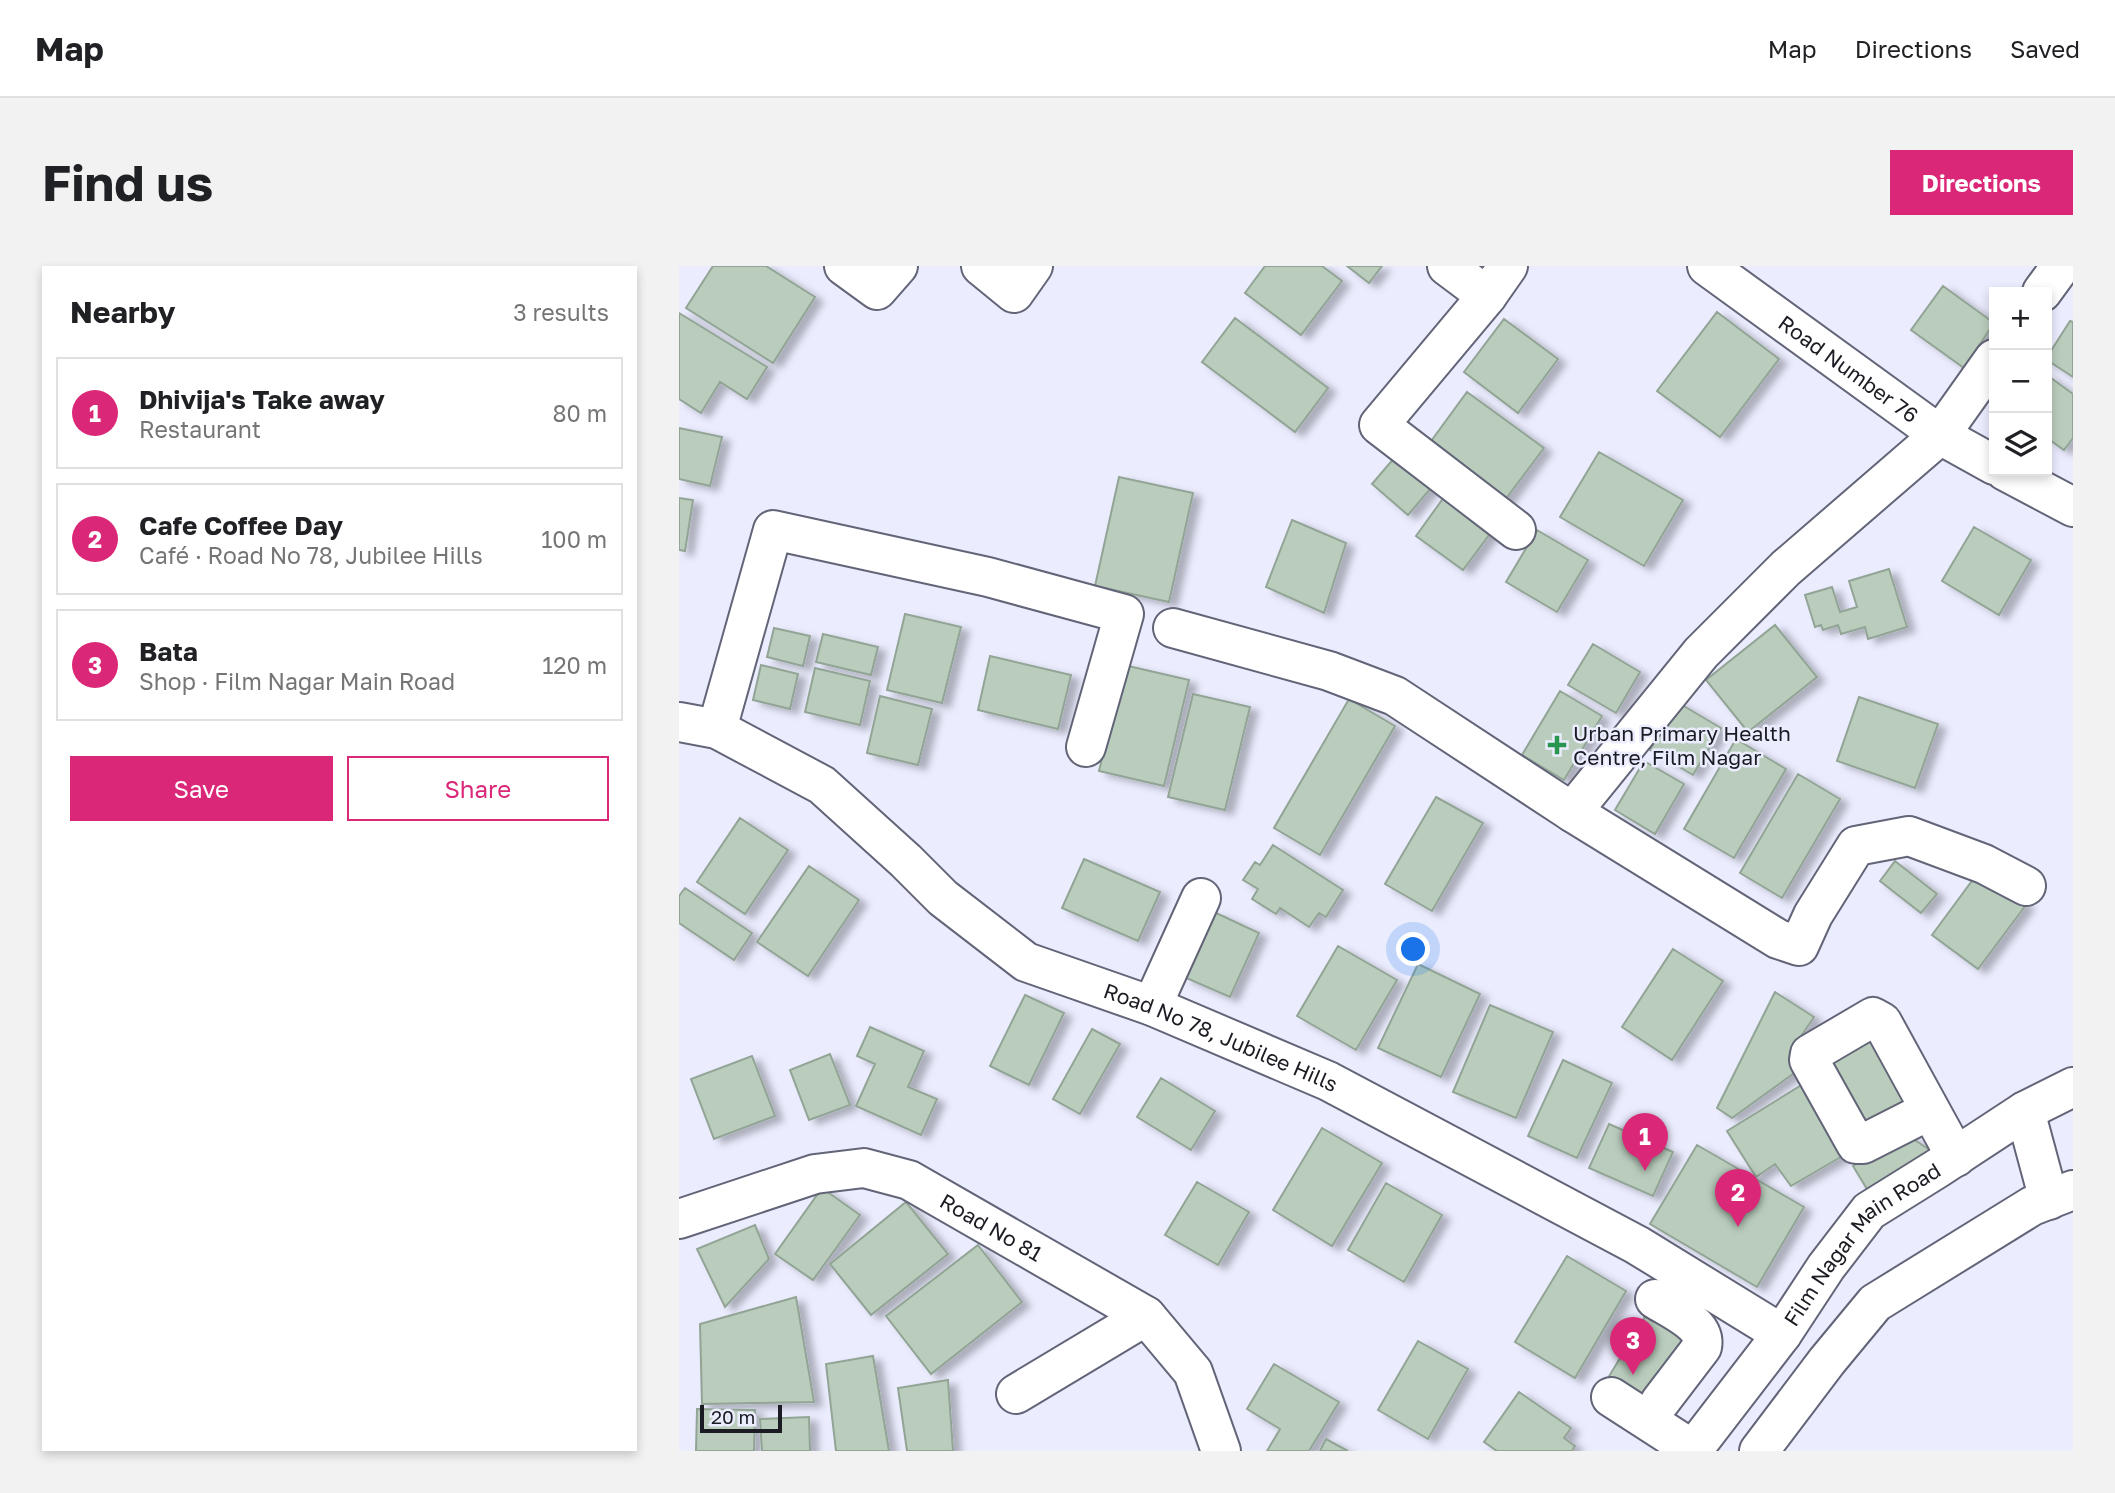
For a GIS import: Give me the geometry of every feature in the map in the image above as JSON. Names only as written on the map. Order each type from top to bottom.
[{"type":"street","points":[[844,266],[877,290],[898,266]]},
{"type":"street","points":[[981,266],[1014,293],[1033,266]]},
{"type":"street","points":[[1447,266],[1497,281],[1379,425],[1516,530]]},
{"type":"street","name":"Road Number 76","points":[[1707,266],[1940,435],[1989,462]]},
{"type":"street","points":[[2046,287],[2061,266]]},
{"type":"street","points":[[1572,812],[1701,653],[1786,568],[1940,435],[1989,366]]},
{"type":"street","points":[[2014,476],[2073,507]]},
{"type":"street","points":[[716,729],[773,530],[988,577],[1123,614],[1086,747]]},
{"type":"street","points":[[1173,628],[1329,671],[1395,696],[1572,812],[1778,939],[1799,946],[1813,915],[1856,846],[1909,836],[1984,864],[2026,886]]},
{"type":"street","name":"Road No 78, Jubilee Hills","points":[[679,722],[716,729],[822,785],[943,898],[1026,961],[1152,1006],[1328,1082],[1637,1245],[1782,1334]]},
{"type":"street","points":[[1152,1006],[1201,898]]},
{"type":"street","name":"Film Nagar Main Road","points":[[1693,1450],[1782,1334],[1826,1267],[1870,1211],[2025,1111],[2073,1087]]},
{"type":"street","points":[[1930,1110],[1956,1157]]},
{"type":"street","points":[[1759,1451],[1875,1303],[2025,1210],[2061,1195],[2025,1111]]},
{"type":"street","name":"Road No 81","points":[[679,1219],[814,1174],[864,1168],[909,1180],[1146,1316],[1193,1372],[1221,1451]]},
{"type":"street","points":[[1693,1324],[1715,1293]]},
{"type":"street","points":[[1655,1298],[1698,1327],[1702,1336],[1702,1347],[1660,1402]]},
{"type":"street","points":[[1016,1394],[1146,1316]]},
{"type":"street","points":[[1611,1397],[1693,1450]]},
{"type":"building","points":[[713,266],[766,266],[815,297],[773,363],[686,308]]},
{"type":"building","points":[[1265,266],[1322,266],[1342,281],[1301,335],[1245,293]]},
{"type":"building","points":[[1347,266],[1382,266],[1369,283]]},
{"type":"building","points":[[1943,286],[1989,319],[1989,330],[1964,368],[1911,330]]},
{"type":"building","points":[[1717,312],[1779,359],[1720,437],[1657,391]]},
{"type":"building","points":[[679,313],[767,367],[747,399],[720,382],[701,413],[679,399]]},
{"type":"building","points":[[1235,318],[1328,388],[1295,432],[1202,362]]},
{"type":"building","points":[[1504,319],[1558,359],[1518,413],[1464,372]]},
{"type":"building","points":[[2070,321],[2073,322],[2073,377],[2052,363],[2052,349]]},
{"type":"building","points":[[2052,379],[2073,394],[2073,438],[2064,450],[2052,442]]},
{"type":"building","points":[[1467,392],[1544,448],[1502,504],[1426,448]]},
{"type":"building","points":[[679,428],[722,437],[710,486],[679,479]]},
{"type":"building","points":[[1401,450],[1438,480],[1408,515],[1372,484]]},
{"type":"building","points":[[1599,452],[1683,500],[1644,566],[1560,517]]},
{"type":"building","points":[[1119,477],[1193,493],[1169,602],[1095,586]]},
{"type":"building","points":[[1447,493],[1495,527],[1463,570],[1416,536]]},
{"type":"building","points":[[679,498],[693,500],[685,551],[679,550]]},
{"type":"building","points":[[1292,520],[1346,543],[1324,613],[1266,587]]},
{"type":"building","points":[[1974,527],[2031,560],[1999,615],[1942,581]]},
{"type":"building","points":[[1537,530],[1588,560],[1557,612],[1506,582]]},
{"type":"building","points":[[1889,569],[1907,627],[1868,639],[1865,627],[1841,634],[1838,625],[1823,630],[1821,625],[1815,627],[1805,595],[1832,587],[1840,612],[1857,607],[1849,581]]},
{"type":"building","points":[[905,614],[961,627],[942,703],[887,690]]},
{"type":"building","points":[[1775,625],[1817,677],[1748,732],[1706,680]]},
{"type":"building","points":[[774,628],[810,636],[803,666],[767,657]]},
{"type":"building","points":[[823,634],[878,647],[871,675],[816,662]]},
{"type":"building","points":[[1593,644],[1640,672],[1616,713],[1568,685]]},
{"type":"building","points":[[990,656],[1071,675],[1058,729],[978,710]]},
{"type":"building","points":[[761,665],[798,674],[790,709],[753,700]]},
{"type":"building","points":[[1124,665],[1189,680],[1164,786],[1099,771]]},
{"type":"building","points":[[815,668],[870,681],[860,725],[805,712]]},
{"type":"building","points":[[1560,691],[1602,716],[1564,780],[1522,755]]},
{"type":"building","points":[[1193,694],[1250,707],[1225,810],[1168,797]]},
{"type":"building","points":[[880,696],[932,709],[918,765],[867,753]]},
{"type":"building","points":[[1859,697],[1938,724],[1915,788],[1837,761]]},
{"type":"building","points":[[1349,699],[1395,726],[1320,855],[1274,828]]},
{"type":"building","points":[[1677,702],[1721,728],[1693,775],[1650,750]]},
{"type":"building","points":[[1736,739],[1786,769],[1734,858],[1684,829]]},
{"type":"building","points":[[1644,761],[1684,784],[1655,834],[1615,810]]},
{"type":"building","points":[[1798,774],[1840,799],[1782,898],[1740,873]]},
{"type":"building","points":[[1436,797],[1483,823],[1432,911],[1385,884]]},
{"type":"building","points":[[740,818],[788,850],[745,914],[697,882]]},
{"type":"building","points":[[1273,845],[1343,890],[1326,917],[1319,913],[1309,927],[1280,908],[1276,914],[1252,899],[1258,889],[1243,880],[1255,862],[1260,865]]},
{"type":"building","points":[[1084,859],[1160,892],[1138,941],[1062,908]]},
{"type":"building","points":[[1895,861],[1937,894],[1921,913],[1880,881]]},
{"type":"building","points":[[809,866],[859,900],[808,976],[757,942]]},
{"type":"building","points":[[1980,870],[2026,905],[1978,969],[1932,935]]},
{"type":"building","points":[[685,888],[752,933],[734,960],[679,923],[679,896]]},
{"type":"building","points":[[1214,912],[1259,933],[1230,997],[1184,977]]},
{"type":"building","points":[[1338,946],[1397,980],[1356,1050],[1297,1016]]},
{"type":"building","points":[[1673,949],[1723,981],[1672,1060],[1622,1027]]},
{"type":"building","points":[[1418,964],[1480,994],[1441,1077],[1378,1048]]},
{"type":"building","points":[[1775,992],[1814,1017],[1793,1048],[1804,1066],[1732,1118],[1717,1108]]},
{"type":"building","points":[[1025,995],[1064,1013],[1029,1085],[990,1066]]},
{"type":"building","points":[[1490,1005],[1553,1032],[1516,1118],[1453,1092]]},
{"type":"building","points":[[1871,1025],[1920,1109],[1863,1142],[1814,1058]]},
{"type":"building","points":[[870,1027],[924,1051],[908,1087],[937,1099],[921,1135],[856,1106],[875,1064],[857,1056]]},
{"type":"building","points":[[1092,1029],[1120,1044],[1080,1114],[1053,1099]]},
{"type":"building","points":[[830,1054],[850,1105],[809,1120],[790,1070]]},
{"type":"building","points":[[752,1056],[775,1116],[714,1139],[691,1079]]},
{"type":"building","points":[[1563,1060],[1612,1083],[1577,1158],[1528,1136]]},
{"type":"building","points":[[1161,1078],[1215,1111],[1191,1150],[1137,1117]]},
{"type":"building","points":[[1808,1081],[1851,1151],[1791,1186],[1775,1164],[1756,1177],[1727,1131]]},
{"type":"building","points":[[1609,1124],[1673,1152],[1653,1196],[1589,1168]]},
{"type":"building","points":[[1322,1128],[1382,1163],[1332,1246],[1273,1210]]},
{"type":"building","points":[[1901,1131],[1933,1152],[1870,1194],[1853,1166]]},
{"type":"building","points":[[1697,1145],[1804,1207],[1757,1287],[1650,1224]]},
{"type":"building","points":[[1197,1182],[1249,1212],[1218,1265],[1165,1235]]},
{"type":"building","points":[[1386,1183],[1442,1215],[1404,1282],[1348,1250]]},
{"type":"building","points":[[822,1188],[860,1215],[813,1280],[775,1254]]},
{"type":"building","points":[[906,1202],[948,1254],[871,1315],[830,1264]]},
{"type":"building","points":[[755,1225],[769,1259],[725,1307],[697,1249]]},
{"type":"building","points":[[978,1245],[1022,1302],[931,1374],[886,1316]]},
{"type":"building","points":[[1567,1256],[1626,1291],[1575,1378],[1515,1342]]},
{"type":"building","points":[[796,1297],[814,1402],[702,1404],[700,1324]]},
{"type":"building","points":[[1652,1305],[1694,1338],[1638,1406],[1608,1378]]},
{"type":"building","points":[[1418,1341],[1468,1369],[1428,1439],[1378,1410]]},
{"type":"building","points":[[873,1356],[889,1451],[836,1451],[826,1364]]},
{"type":"building","points":[[1274,1364],[1339,1402],[1309,1451],[1267,1451],[1280,1429],[1247,1409]]},
{"type":"building","points":[[948,1380],[953,1451],[907,1451],[898,1388]]},
{"type":"building","points":[[1519,1392],[1571,1428],[1564,1438],[1575,1446],[1572,1451],[1497,1451],[1484,1442]]},
{"type":"building","points":[[697,1409],[755,1410],[754,1451],[696,1451]]},
{"type":"building","points":[[809,1417],[810,1451],[762,1451],[760,1419]]},
{"type":"building","points":[[1326,1439],[1348,1451],[1320,1451]]},
{"type":"place","name":"Urban Primary Health Centre, Film Nagar","points":[[1557,745]]},
{"type":"place","name":"Dhivija's Take away","points":[[1645,1171]]},
{"type":"place","name":"Cafe Coffee Day","points":[[1738,1227]]},
{"type":"place","name":"Bata","points":[[1633,1375]]}]
